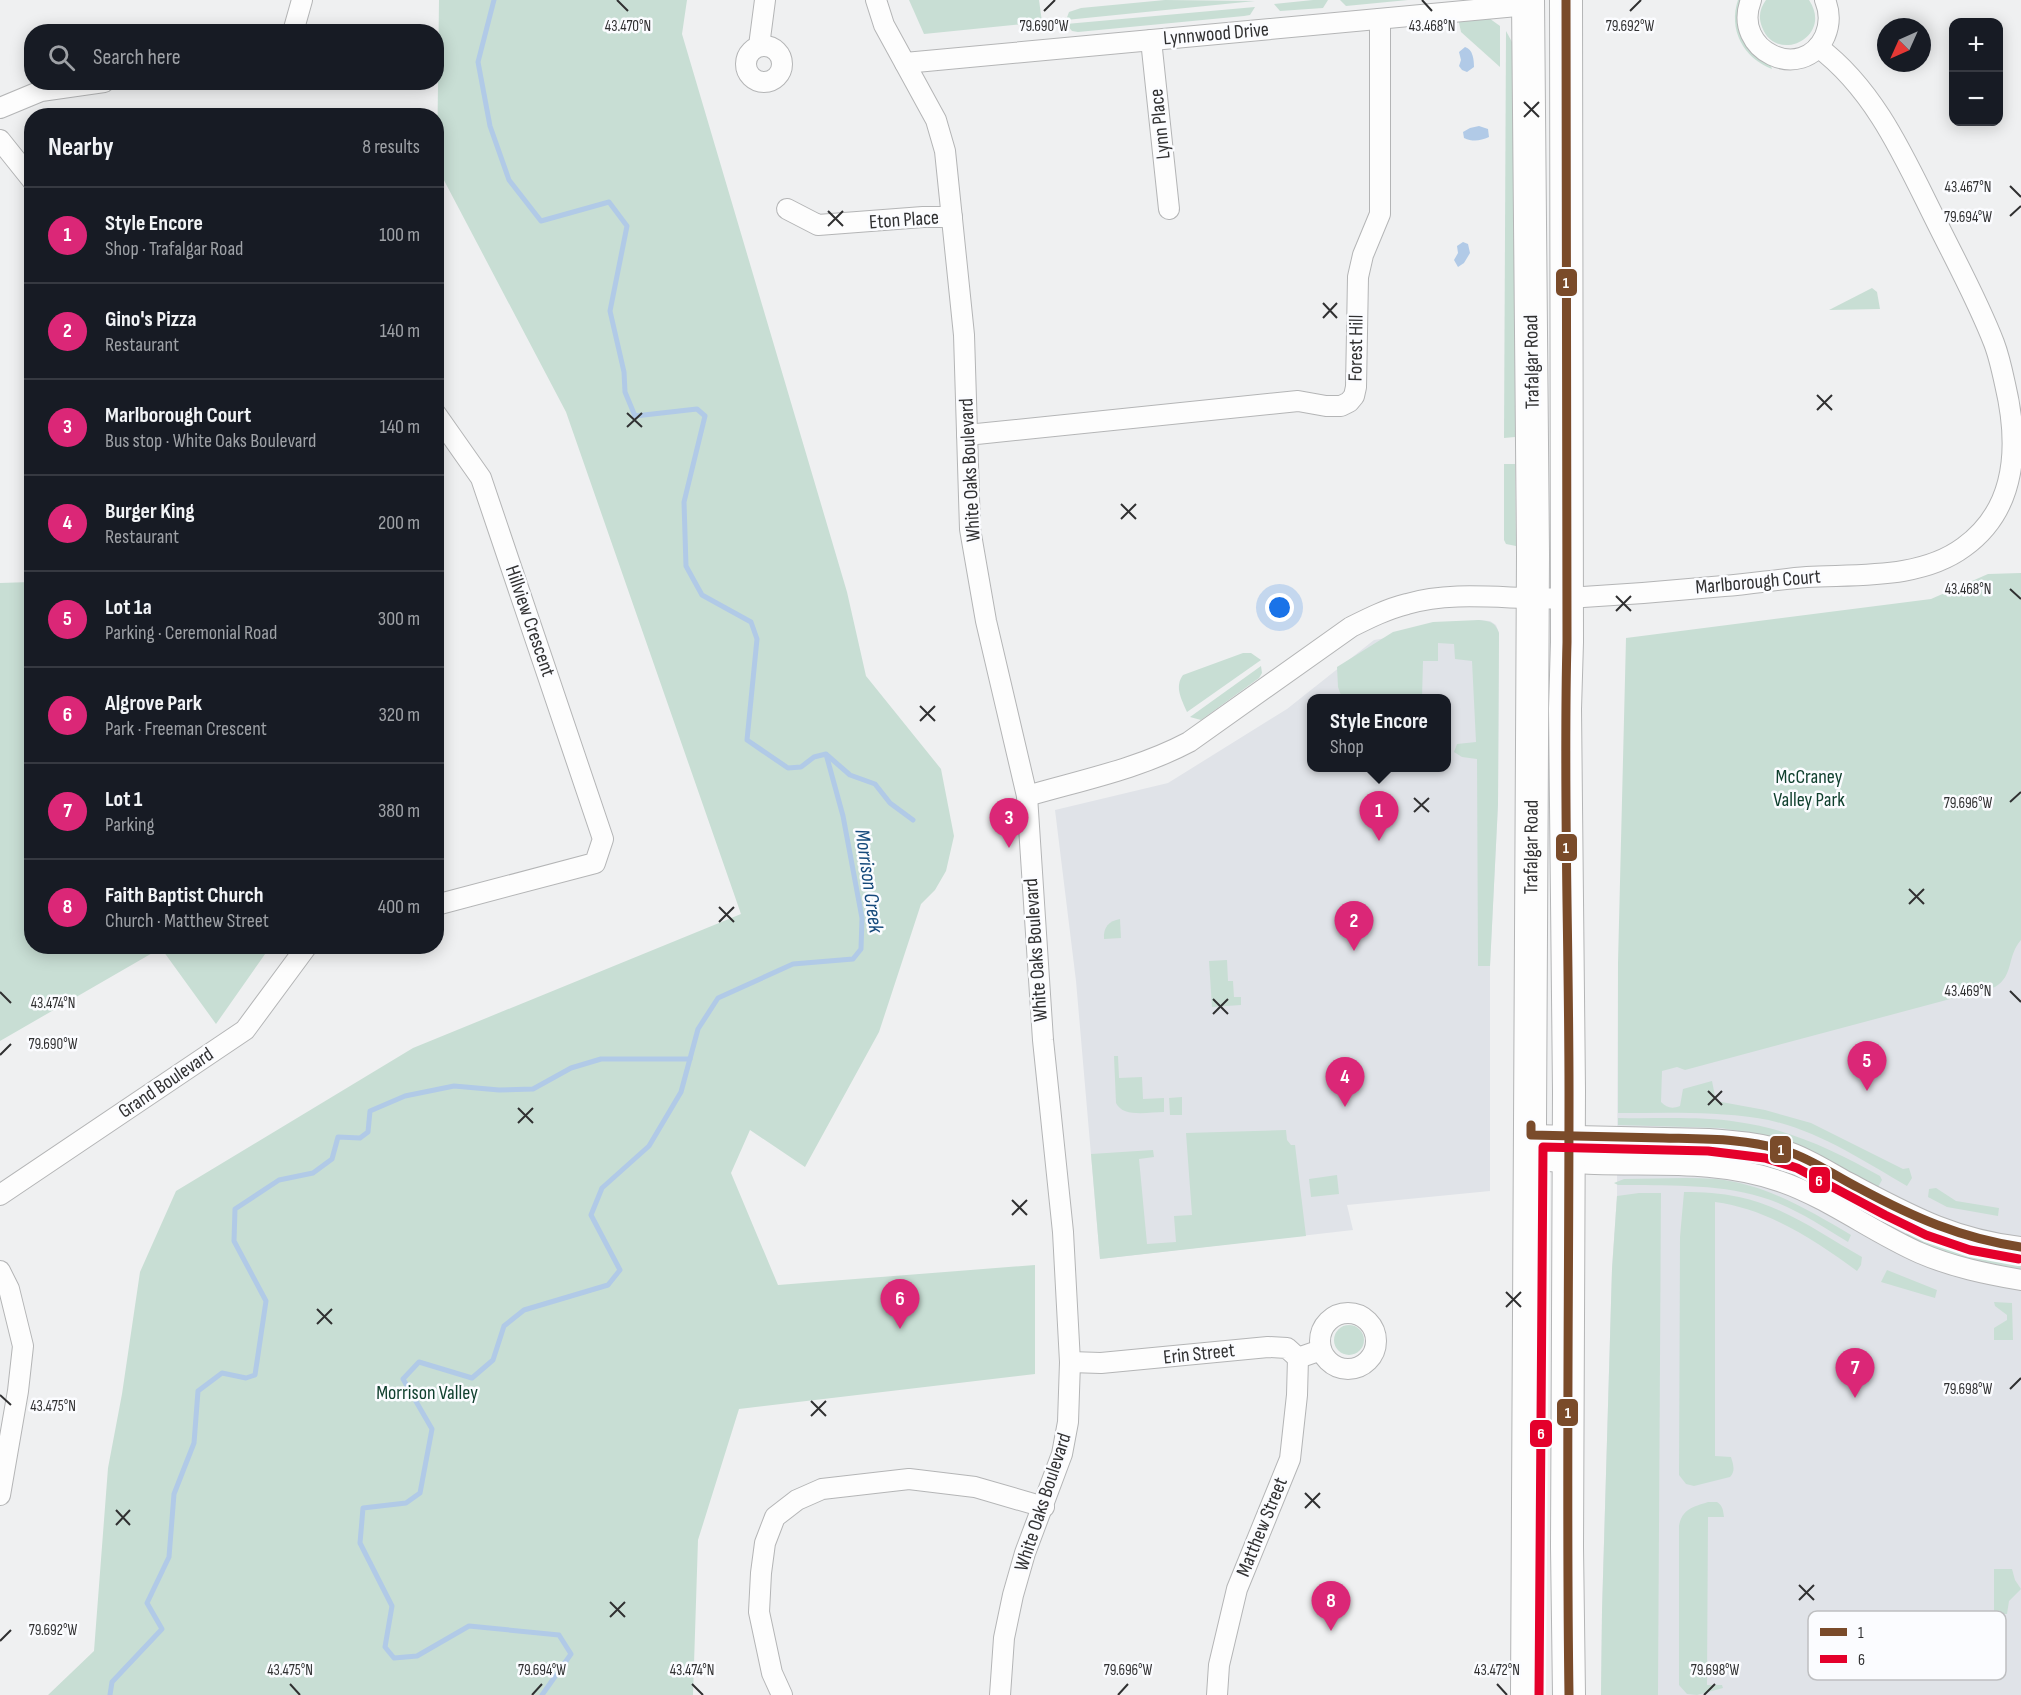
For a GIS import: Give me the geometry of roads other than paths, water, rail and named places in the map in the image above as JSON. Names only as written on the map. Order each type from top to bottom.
[{"type":"main road","name":"Trafalgar Road","points":[[1566,0],[1567,598],[1565,709],[1569,1149],[1569,1695]]},
{"type":"main road","name":"Trafalgar Road","points":[[1527,1695],[1533,600],[1528,2]]},
{"type":"street","points":[[295,24],[302,0]]},
{"type":"street","points":[[759,46],[765,0]]},
{"type":"street","name":"White Oaks Boulevard","points":[[876,0],[884,26],[936,120],[945,151],[964,335],[970,529],[986,621],[1027,796],[1043,1040],[1063,1232],[1070,1362],[1068,1422],[1062,1454],[1044,1508],[1025,1553],[1013,1595],[1004,1638],[1000,1695]]},
{"type":"street","points":[[1751,0],[1747,18],[1753,40],[1771,56],[1793,59],[1804,56],[1818,47],[1828,29],[1829,15],[1825,0]]},
{"type":"street","name":"Lynnwood Drive","points":[[904,63],[1380,19],[1528,2]]},
{"type":"street","name":"Forest Hill","points":[[967,435],[1298,401],[1326,406],[1341,406],[1349,402],[1356,387],[1358,277],[1363,255],[1380,214],[1380,19]]},
{"type":"street","name":"Lynn Place","points":[[1151,40],[1168,209]]},
{"type":"street","name":"Marlborough Court","points":[[1027,796],[1133,766],[1161,756],[1189,742],[1352,627],[1408,603],[1455,597],[1533,600],[1567,598],[1902,571],[1932,564],[1964,548],[1983,531],[1999,510],[2009,484],[2013,456],[2014,428],[1994,342],[1981,309],[1915,177],[1875,107],[1851,77],[1818,47]]},
{"type":"street","points":[[0,108],[48,90]]},
{"type":"street","points":[[0,140],[24,170]]},
{"type":"street","name":"Eton Place","points":[[787,209],[818,225],[952,217]]},
{"type":"street","name":"Hillview Crescent","points":[[444,425],[481,478],[603,839],[595,863],[444,903]]},
{"type":"street","name":"Grand Boulevard","points":[[0,1195],[245,1030],[301,954]]},
{"type":"street","points":[[1531,1147],[1569,1149],[1709,1139],[1738,1141],[1769,1147],[1805,1159],[1931,1225],[1984,1241],[2021,1247]]},
{"type":"street","points":[[1569,1149],[1595,1164],[1671,1163],[1743,1171],[1780,1181],[1929,1257],[1984,1273],[2021,1280]]},
{"type":"street","points":[[0,1271],[9,1289],[23,1346],[18,1391],[0,1495]]},
{"type":"street","name":"Erin Street","points":[[1070,1362],[1101,1363],[1268,1347],[1287,1348],[1298,1358]]},
{"type":"street","points":[[1298,1358],[1321,1350]]},
{"type":"street","name":"Matthew Street","points":[[1217,1695],[1219,1665],[1237,1589],[1290,1459],[1297,1395],[1298,1358]]},
{"type":"street","points":[[782,1695],[772,1672],[759,1612],[765,1544],[775,1517],[797,1500],[822,1489],[909,1479],[975,1487],[1044,1508]]},
{"type":"water","points":[[1465,47],[1471,52],[1474,61],[1474,67],[1467,72],[1459,66],[1461,60],[1459,52]]},
{"type":"water","points":[[1479,126],[1488,129],[1489,137],[1476,140],[1464,138],[1463,132]]},
{"type":"water","points":[[1463,242],[1468,244],[1470,253],[1464,263],[1458,267],[1454,260],[1458,253],[1457,246]]},
{"type":"waterway","name":"Morrison Creek","points":[[494,0],[478,62],[490,126],[509,180],[541,221],[609,202],[627,226],[610,311],[624,372],[625,392],[635,416],[697,409],[705,416],[684,502],[686,566],[702,595],[751,622],[757,639],[747,740],[788,768],[801,767],[814,757],[826,754],[843,816],[862,918],[861,949],[853,959],[793,964],[718,998],[698,1029],[681,1092],[649,1146],[602,1188],[591,1215],[620,1270],[608,1285],[524,1310],[504,1326],[493,1360],[472,1378],[419,1362],[403,1379],[432,1429],[420,1493],[406,1503],[363,1508],[360,1543],[392,1606],[385,1647],[394,1658],[417,1656],[469,1626],[559,1635],[571,1654],[542,1695]]},
{"type":"waterway","points":[[827,755],[850,775],[875,784],[890,803],[913,820]]},
{"type":"waterway","points":[[110,1695],[112,1682],[162,1629],[147,1603],[169,1557],[174,1494],[194,1443],[198,1391],[222,1373],[246,1378],[255,1375],[266,1301],[234,1241],[235,1209],[279,1180],[313,1173],[332,1159],[338,1137],[360,1138],[368,1132],[370,1111],[405,1096],[454,1086],[499,1090],[533,1089],[571,1068],[601,1059],[690,1059]]},
{"type":"place","name":"Style Encore","points":[[1379,841]]},
{"type":"place","name":"Marlborough Court","points":[[1009,848]]},
{"type":"place","name":"Gino's Pizza","points":[[1354,951]]},
{"type":"place","name":"Lot 1a","points":[[1867,1091]]},
{"type":"place","name":"Burger King","points":[[1345,1107]]},
{"type":"place","name":"Algrove Park","points":[[900,1329]]},
{"type":"place","name":"Lot 1","points":[[1855,1398]]},
{"type":"place","name":"Faith Baptist Church","points":[[1331,1631]]},
{"type":"park label","name":"McCraney Valley Park","points":[[1809,788]]},
{"type":"park label","name":"Morrison Valley","points":[[427,1393]]}]
